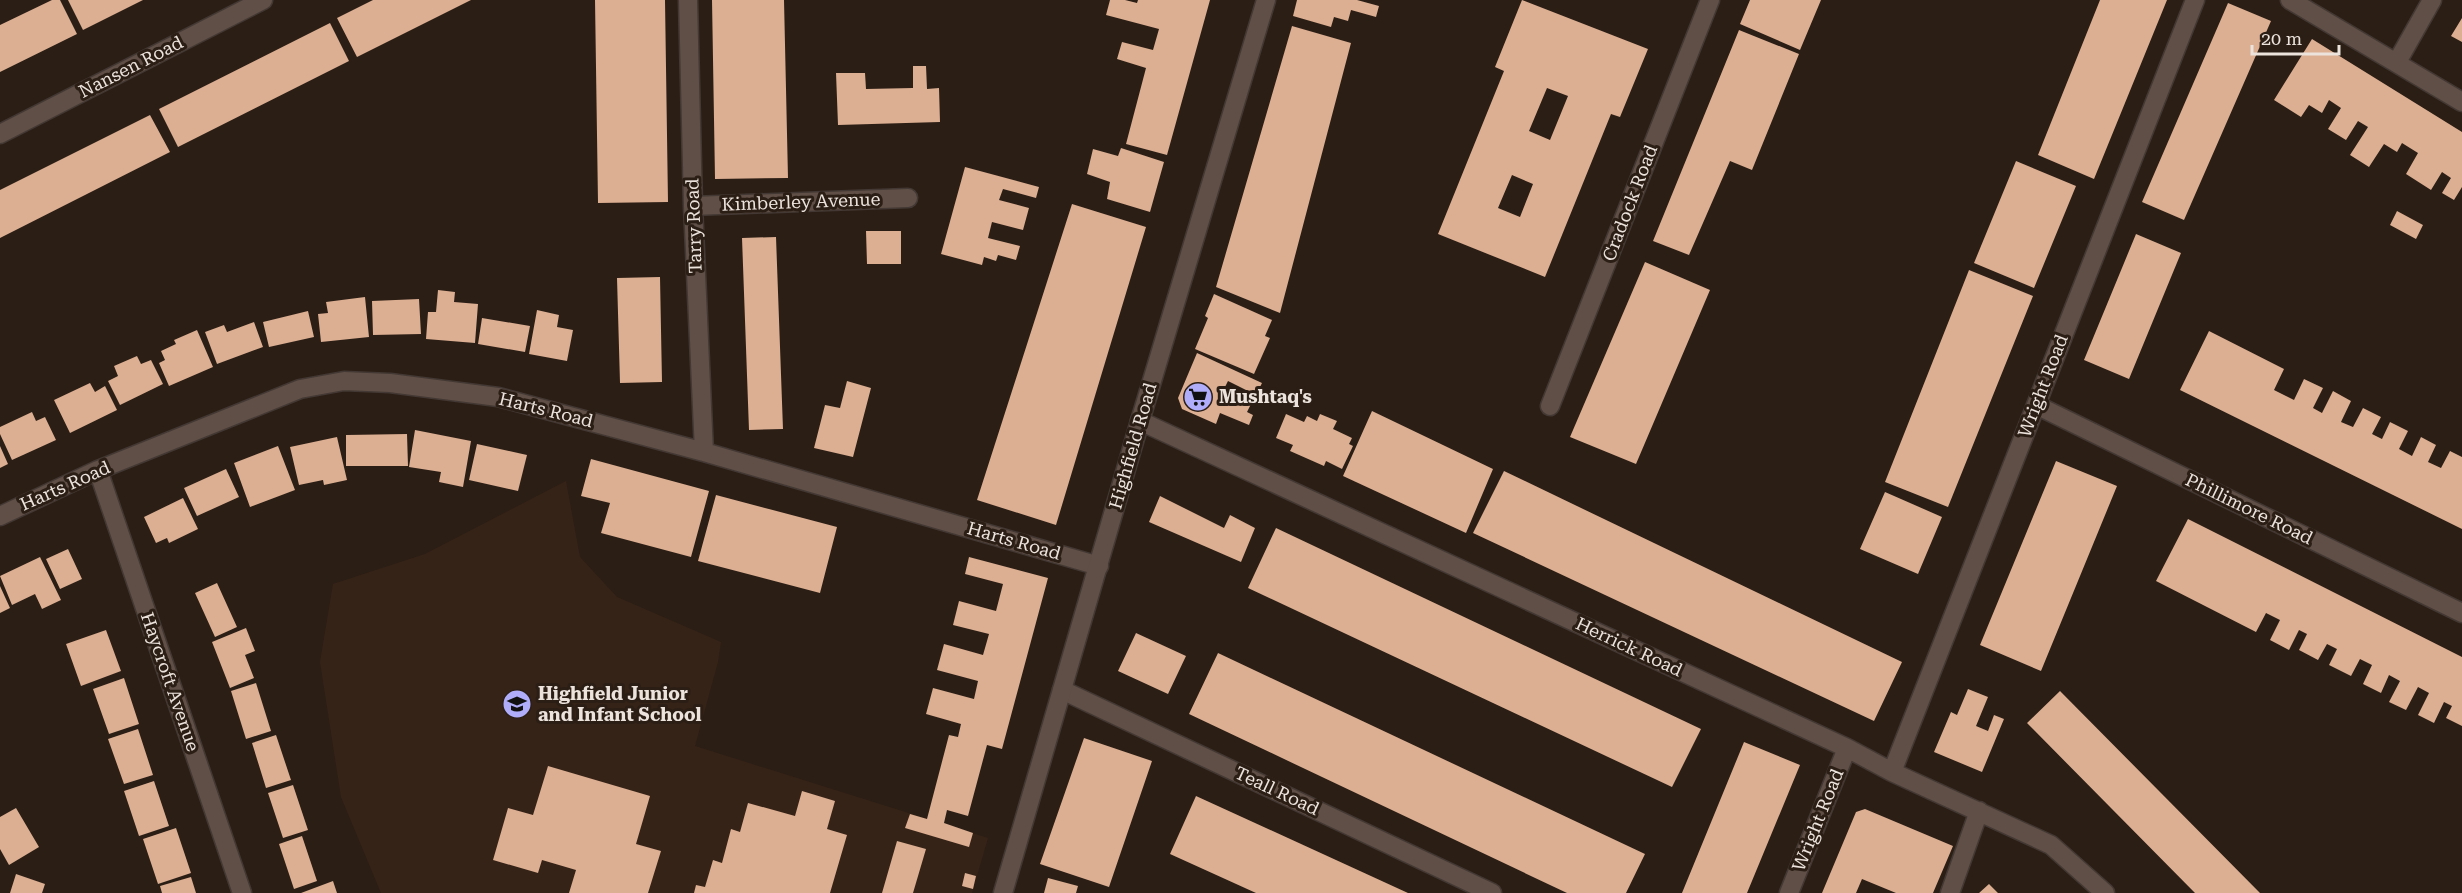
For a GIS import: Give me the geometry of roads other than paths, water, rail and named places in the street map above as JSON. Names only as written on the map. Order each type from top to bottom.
[{"type":"street","name":"Nansen Road","points":[[0,134],[263,0]]},
{"type":"street","name":"Tarry Road","points":[[688,0],[693,206],[704,452]]},
{"type":"street","name":"Highfield Road","points":[[1003,893],[1140,421],[1266,0]]},
{"type":"street","name":"Cradock Road","points":[[1550,406],[1710,0]]},
{"type":"street","name":"Wright Road","points":[[1892,772],[2195,0]]},
{"type":"street","points":[[2290,0],[2462,102]]},
{"type":"street","points":[[2397,62],[2432,0]]},
{"type":"street","name":"Kimberley Avenue","points":[[693,206],[908,198]]},
{"type":"street","name":"Harts Road","points":[[0,516],[98,470],[300,388],[344,381],[390,383],[498,397],[704,452],[1099,566]]},
{"type":"street","name":"Phillimore Road","points":[[2036,405],[2462,613]]},
{"type":"street","name":"Herrick Road","points":[[1140,421],[1847,748],[1892,772],[2051,845],[2105,893]]},
{"type":"street","name":"Haycroft Avenue","points":[[98,470],[242,893]]},
{"type":"street","name":"Teall Road","points":[[1062,690],[1492,893]]},
{"type":"street","name":"Wright Road","points":[[1790,893],[1847,748]]},
{"type":"street","points":[[1950,893],[1979,811]]},
{"type":"place","name":"Mushtaq's","points":[[1198,397]]},
{"type":"place","name":"Highfield Junior and Infant School","points":[[517,704]]}]
